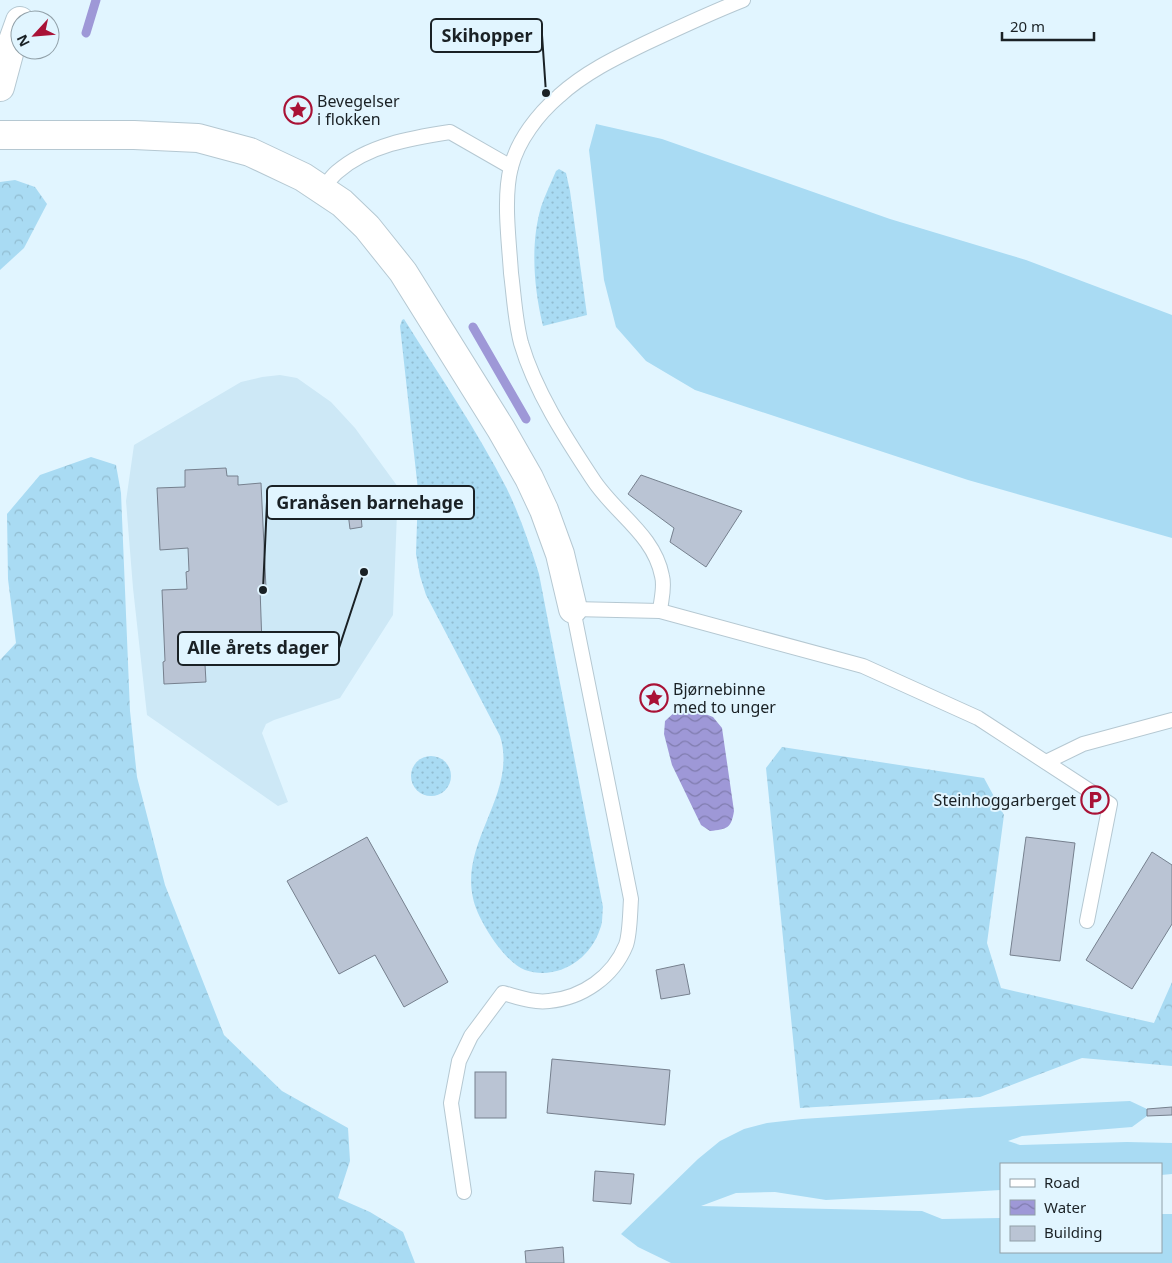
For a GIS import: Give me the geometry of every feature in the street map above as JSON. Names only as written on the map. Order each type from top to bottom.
[{"type":"street","points":[[0,87],[10,50]]},
{"type":"street","points":[[0,134],[134,135],[198,138],[250,152],[303,177],[342,203],[366,227],[403,272],[501,429],[529,478],[544,510],[560,554],[573,609]]},
{"type":"lane","points":[[660,611],[663,576],[653,550],[643,535],[595,483],[574,451],[542,393],[521,342],[515,312],[507,223],[511,168],[518,148],[530,127],[558,96],[582,77],[613,59],[696,19],[743,0]]},
{"type":"lane","points":[[322,190],[336,172],[371,152],[400,141],[450,132],[511,168]]},
{"type":"lane","points":[[464,1192],[451,1103],[459,1061],[471,1036],[503,993],[529,1000],[548,1002],[569,997],[590,988],[603,979],[617,963],[627,944],[631,900],[573,609],[660,611],[862,666],[978,718],[1110,804],[1086,922]]},
{"type":"lane","points":[[1046,762],[1083,744],[1172,720]]},
{"type":"shaded area","points":[[280,375],[297,378],[331,402],[355,428],[398,487],[393,615],[340,698],[274,720],[266,724],[262,733],[288,802],[278,806],[147,715],[133,588],[126,501],[134,445],[241,382]]},
{"type":"green space","points":[[596,124],[662,139],[890,219],[1026,260],[1172,315],[1172,538],[968,480],[695,390],[646,361],[616,327],[604,280],[589,150]]},
{"type":"green space","points":[[559,169],[566,173],[570,191],[587,315],[543,326],[537,297],[534,267],[535,236],[541,207],[556,171]]},
{"type":"green space","points":[[15,180],[35,187],[47,204],[24,248],[0,270],[0,182]]},
{"type":"green space","points":[[404,319],[470,424],[507,489],[539,574],[603,907],[601,927],[589,950],[571,965],[549,973],[525,970],[509,958],[500,949],[486,928],[473,898],[471,877],[474,857],[502,777],[503,757],[500,736],[426,595],[420,576],[416,554],[418,490],[400,326]]},
{"type":"green space","points":[[91,457],[116,465],[121,493],[130,711],[137,777],[165,885],[224,1035],[282,1091],[348,1128],[350,1161],[338,1198],[370,1212],[403,1232],[415,1263],[0,1263],[0,660],[16,643],[8,579],[7,514],[40,475]]},
{"type":"green space","points":[[782,747],[984,778],[1004,815],[987,943],[1001,988],[1154,1023],[1172,982],[1172,1066],[1082,1058],[980,1097],[800,1108],[766,768]]},
{"type":"green space","points":[[431,756],[445,762],[451,776],[445,790],[431,796],[417,790],[411,776],[417,762]]},
{"type":"green space","points":[[1130,1101],[1147,1109],[1147,1116],[1132,1127],[1022,1136],[1008,1141],[1020,1145],[1127,1142],[1172,1143],[1172,1174],[1162,1175],[1162,1163],[1000,1163],[1000,1190],[826,1200],[775,1192],[736,1193],[701,1206],[922,1211],[942,1219],[1000,1218],[1000,1253],[1162,1253],[1162,1214],[1172,1214],[1172,1263],[671,1263],[638,1247],[621,1234],[698,1159],[720,1141],[744,1129],[767,1123],[802,1119],[971,1108]]},
{"type":"water","points":[[677,710],[700,712],[713,717],[722,728],[734,811],[730,825],[724,829],[710,831],[701,825],[672,765],[664,734],[665,721]]},
{"type":"building","points":[[226,468],[227,476],[238,476],[238,485],[261,483],[266,588],[260,588],[262,645],[204,647],[206,682],[164,684],[162,590],[187,589],[186,572],[189,571],[188,548],[160,550],[157,488],[185,487],[185,470]]},
{"type":"building","points":[[641,475],[742,511],[706,567],[670,542],[674,528],[628,494]]},
{"type":"building","points":[[360,503],[362,527],[350,529],[347,505]]},
{"type":"building","points":[[367,837],[448,982],[404,1007],[375,955],[339,974],[287,881]]},
{"type":"building","points":[[1026,837],[1075,843],[1060,961],[1010,955]]},
{"type":"building","points":[[1152,852],[1172,865],[1172,924],[1132,989],[1086,960]]},
{"type":"building","points":[[684,964],[690,994],[661,999],[656,970]]},
{"type":"building","points":[[552,1059],[670,1070],[665,1125],[547,1113]]},
{"type":"building","points":[[475,1072],[506,1072],[506,1118],[475,1118]]},
{"type":"building","points":[[1172,1107],[1172,1115],[1147,1116],[1147,1109]]},
{"type":"building","points":[[595,1171],[634,1174],[631,1204],[593,1201]]},
{"type":"building","points":[[563,1247],[564,1263],[526,1263],[525,1251]]},
{"type":"waterway","points":[[86,33],[96,0]]},
{"type":"waterway","points":[[473,327],[526,419]]},
{"type":"place","name":"Skihopper","points":[[546,93]]},
{"type":"place","name":"Bevegelser i flokken","points":[[298,110]]},
{"type":"place","name":"Alle årets dager","points":[[364,572]]},
{"type":"place","name":"Granåsen barnehage","points":[[263,590]]},
{"type":"place","name":"Bjørnebinne med to unger","points":[[654,698]]},
{"type":"place","name":"Steinhoggarberget","points":[[1095,800]]}]
